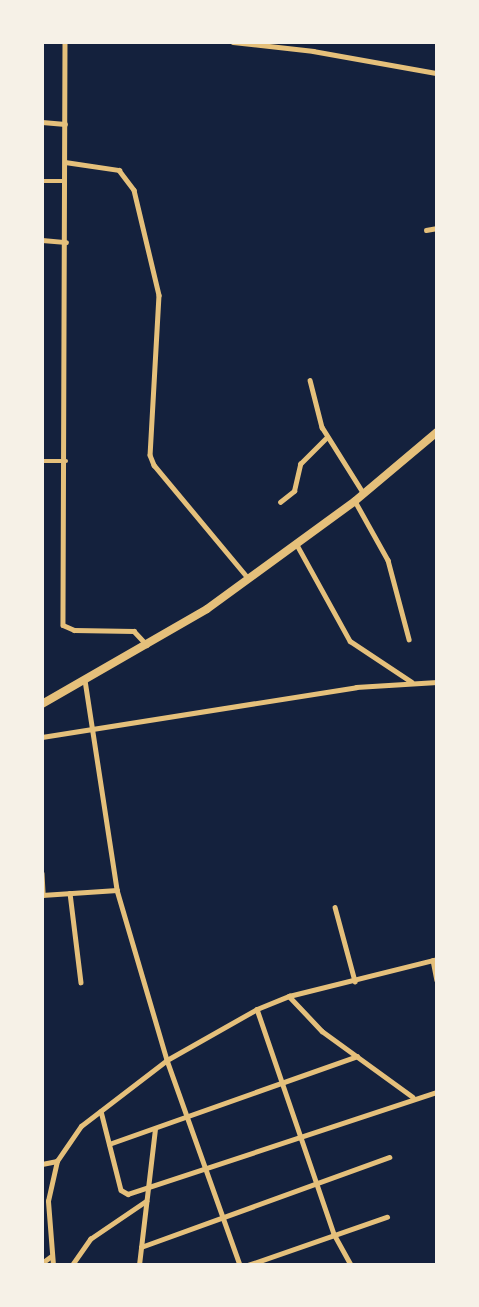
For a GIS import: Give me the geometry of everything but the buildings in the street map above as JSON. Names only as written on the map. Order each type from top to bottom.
[{"type":"main road","points":[[42,704],[147,645],[248,578],[355,501],[437,432]]},
{"type":"street","points":[[65,42],[66,461],[63,624],[74,630],[134,631],[147,645]]},
{"type":"street","points":[[233,42],[313,51],[437,74]]},
{"type":"street","points":[[42,122],[65,124]]},
{"type":"street","points":[[65,162],[111,166],[124,173],[134,190],[159,295],[150,455],[154,465],[248,578]]},
{"type":"street","points":[[42,181],[64,181]]},
{"type":"street","points":[[426,230],[437,228]]},
{"type":"street","points":[[42,240],[66,242]]},
{"type":"street","points":[[310,380],[318,418],[327,437],[364,494]]},
{"type":"street","points":[[280,502],[294,492],[300,464],[327,437]]},
{"type":"street","points":[[42,461],[66,461]]},
{"type":"street","points":[[355,501],[388,560],[409,639]]},
{"type":"street","points":[[296,543],[350,641],[412,682]]},
{"type":"street","points":[[85,680],[117,890],[167,1060],[240,1265]]},
{"type":"street","points":[[42,736],[92,726],[412,682],[437,682]]},
{"type":"street","points":[[42,873],[43,895],[117,890]]},
{"type":"street","points":[[70,893],[81,982]]},
{"type":"street","points":[[335,907],[355,981]]},
{"type":"street","points":[[53,1265],[50,1257],[48,1201],[57,1161],[67,1141],[101,1111],[167,1060],[257,1009],[289,996],[435,959],[437,980]]},
{"type":"street","points":[[289,996],[322,1031],[413,1097]]},
{"type":"street","points":[[257,1009],[334,1234],[351,1265]]},
{"type":"street","points":[[109,1144],[357,1056]]},
{"type":"street","points":[[101,1111],[124,1193],[206,1169],[413,1097],[437,1092]]},
{"type":"street","points":[[139,1265],[155,1129]]},
{"type":"street","points":[[141,1247],[319,1185],[389,1157]]},
{"type":"street","points":[[42,1164],[57,1161]]},
{"type":"street","points":[[72,1265],[90,1239],[146,1201]]},
{"type":"street","points":[[248,1265],[387,1217]]},
{"type":"street","points":[[42,1263],[50,1257]]}]
